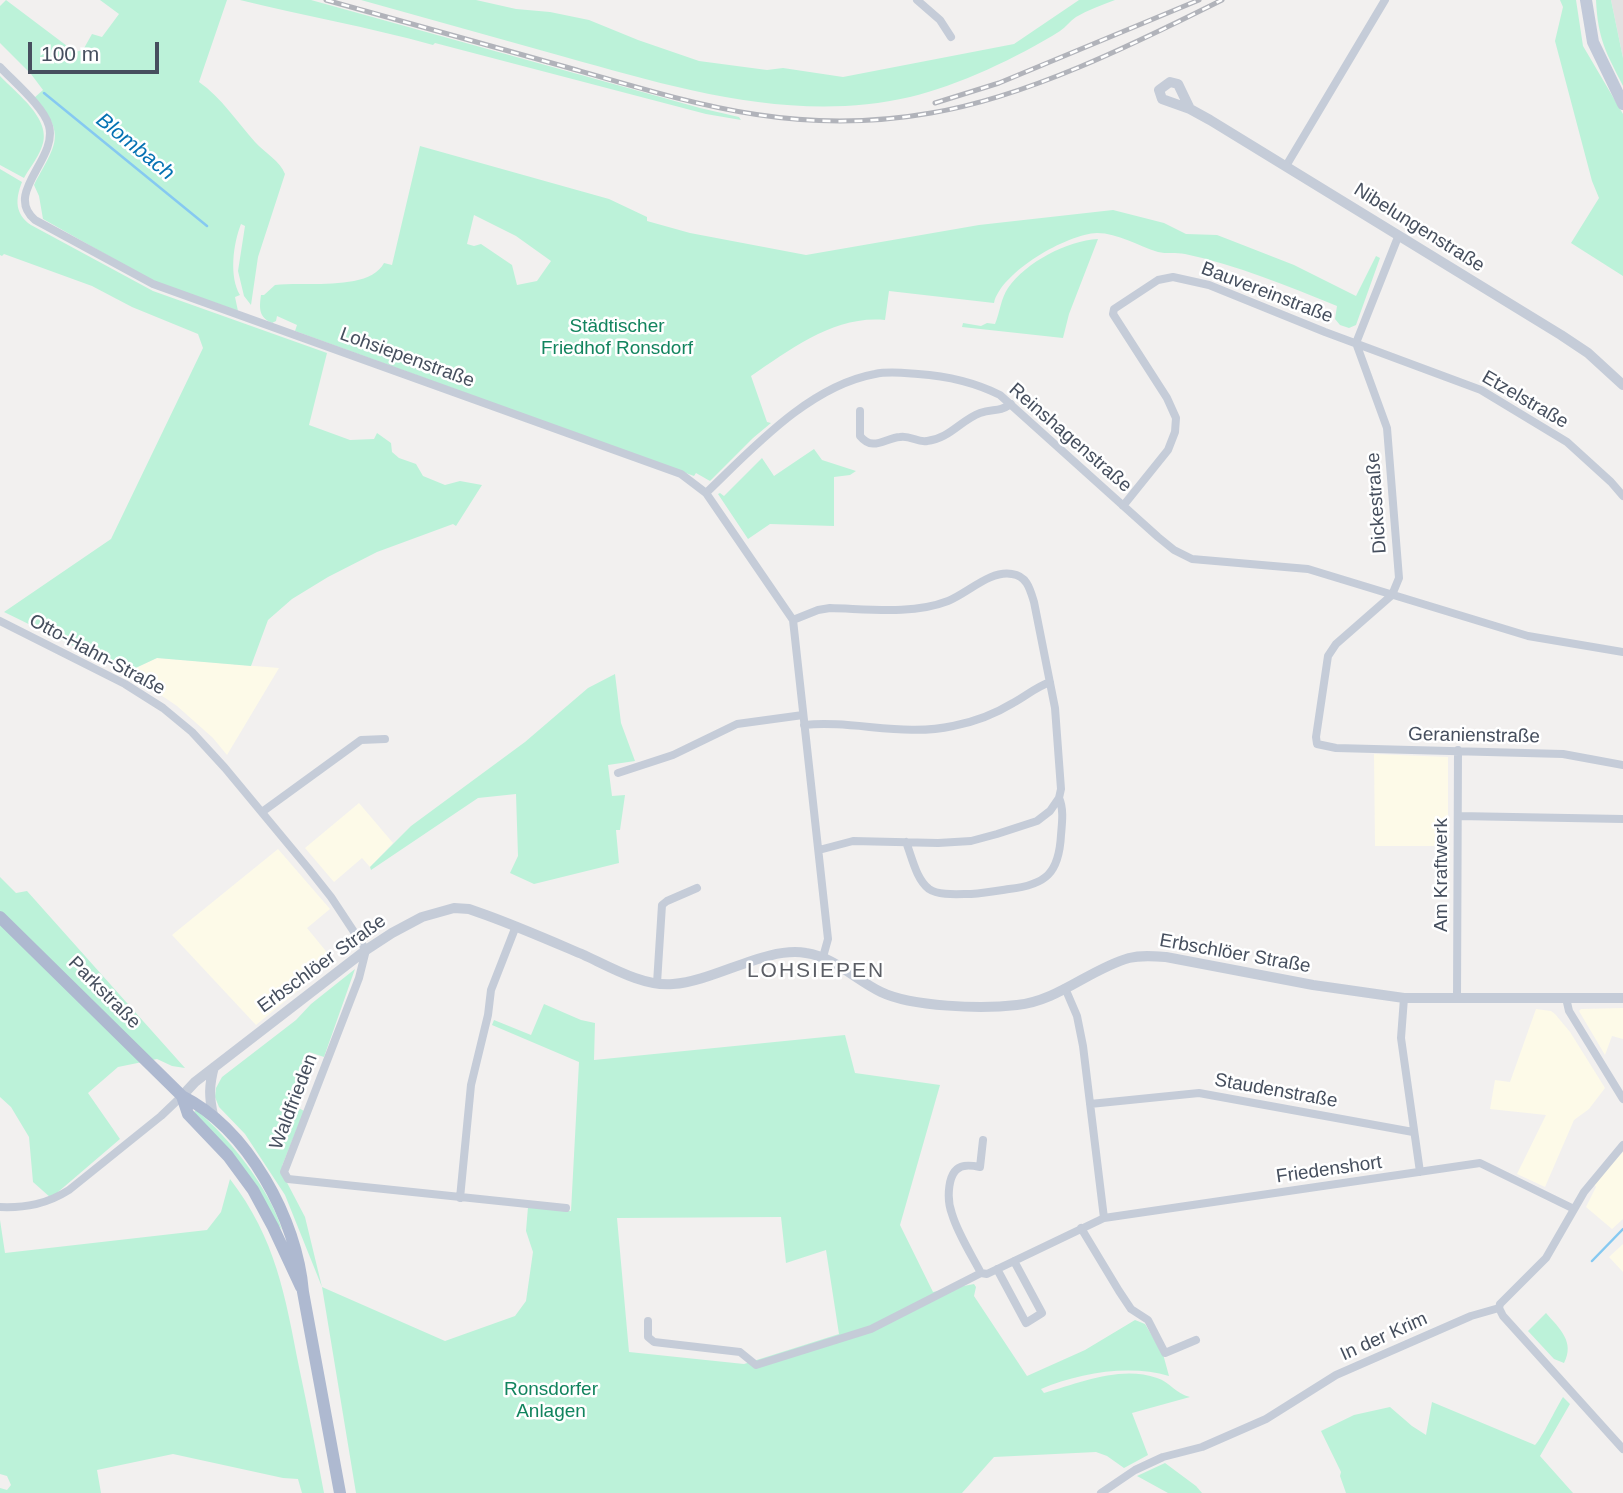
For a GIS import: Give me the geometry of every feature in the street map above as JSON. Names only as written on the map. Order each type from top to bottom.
[{"type":"main road","points":[[1586,0],[1593,42],[1623,104]]},
{"type":"main road","name":"Parkstraße","points":[[0,917],[182,1096],[213,1115],[239,1144],[273,1191],[301,1268],[303,1292],[340,1493]]},
{"type":"main road","name":"Parkstraße","points":[[182,1096],[188,1114],[228,1156],[253,1190],[303,1292]]},
{"type":"street","points":[[918,0],[940,20],[951,37]]},
{"type":"street","points":[[1286,166],[1385,0]]},
{"type":"street","name":"Lohsiepenstraße","points":[[0,67],[48,123],[51,137],[49,147],[27,186],[25,198],[26,209],[36,220],[153,284],[681,474],[706,493],[793,621],[828,939],[823,957]]},
{"type":"street","name":"Nibelungenstraße","points":[[1190,109],[1579,347],[1623,386]]},
{"type":"street","points":[[1356,343],[1398,237]]},
{"type":"street","name":"Bauvereinstraße","points":[[1123,506],[1168,450],[1175,432],[1176,418],[1167,398],[1114,318],[1114,309],[1158,280],[1173,277],[1209,285],[1356,343]]},
{"type":"street","name":"Etzelstraße","points":[[1356,343],[1481,390],[1506,404],[1567,442],[1623,496]]},
{"type":"street","name":"Dickestraße","points":[[1356,343],[1387,428],[1399,578],[1392,595]]},
{"type":"street","name":"Reinshagenstraße","points":[[706,493],[769,434],[820,396],[860,378],[888,372],[932,375],[976,384],[1000,395],[1166,543],[1192,559],[1308,569],[1528,636],[1623,652]]},
{"type":"street","points":[[860,411],[860,436],[868,443],[880,444],[900,437],[925,442],[951,432],[977,414],[1002,410],[1011,404]]},
{"type":"street","points":[[793,621],[830,608],[921,608],[946,602],[1000,574],[1015,574],[1028,584],[1050,682],[1060,764],[1059,798],[1062,804],[1062,822],[1057,863],[1049,875],[1024,888],[984,894],[933,892],[922,882],[906,842]]},
{"type":"street","name":"Geranienstraße","points":[[1392,595],[1336,644],[1328,656],[1316,737],[1318,744],[1563,754],[1623,765]]},
{"type":"street","name":"Otto-Hahn-Straße","points":[[0,621],[125,684],[163,708],[198,738],[331,897],[366,950]]},
{"type":"street","points":[[804,725],[839,723],[918,730],[952,727],[999,711],[1040,685],[1050,682]]},
{"type":"street","points":[[618,773],[673,755],[737,724],[803,715]]},
{"type":"street","points":[[262,812],[361,740],[385,738]]},
{"type":"street","name":"Am Kraftwerk","points":[[1457,999],[1458,750]]},
{"type":"street","points":[[819,850],[853,841],[971,841],[1037,821],[1050,811],[1059,798]]},
{"type":"street","points":[[1458,816],[1623,819]]},
{"type":"street","points":[[657,984],[662,905],[697,888]]},
{"type":"street","name":"Erbschlöer Straße","points":[[182,1096],[366,950],[409,923],[454,908],[469,909],[516,926],[632,976],[657,984],[672,985],[695,981],[788,952],[805,952],[823,957],[880,992],[896,998],[921,1002],[1019,1005],[1044,998],[1130,958],[1166,957],[1313,985],[1404,998],[1623,998]]},
{"type":"street","points":[[460,1198],[471,1084],[488,1015],[491,990],[516,926]]},
{"type":"street","name":"Waldfrieden","points":[[366,950],[359,978],[284,1175],[292,1181],[566,1208]]},
{"type":"street","points":[[1065,988],[1077,1016],[1104,1218]]},
{"type":"street","points":[[1404,998],[1401,1038],[1419,1172]]},
{"type":"street","points":[[1566,998],[1569,1012],[1623,1099]]},
{"type":"street","points":[[213,1115],[209,1085],[214,1068]]},
{"type":"street","name":"Staudenstraße","points":[[1090,1104],[1199,1093],[1413,1132]]},
{"type":"street","points":[[0,1207],[36,1205],[69,1190],[182,1096]]},
{"type":"street","points":[[981,1273],[951,1213],[949,1199],[955,1171],[965,1165],[981,1167],[984,1140]]},
{"type":"street","points":[[1623,1145],[1600,1171],[1574,1209],[1553,1248],[1499,1308],[1503,1316],[1623,1449]]},
{"type":"street","name":"Friedenshort","points":[[648,1321],[648,1337],[654,1342],[740,1352],[756,1365],[872,1329],[981,1273],[987,1274],[1104,1218],[1480,1163],[1574,1209]]},
{"type":"street","points":[[1081,1228],[1131,1309],[1148,1320],[1166,1353],[1196,1340]]},
{"type":"street","points":[[997,1269],[1026,1324],[1042,1313],[1014,1261]]},
{"type":"street","name":"In der Krim","points":[[1101,1493],[1135,1470],[1163,1457],[1202,1447],[1266,1419],[1336,1376],[1471,1316],[1499,1308]]},
{"type":"shaded area","points":[[1611,0],[1623,0],[1623,58]]},
{"type":"shaded area","points":[[157,658],[279,668],[227,755],[213,738],[177,706],[127,672]]},
{"type":"shaded area","points":[[1374,754],[1448,757],[1448,832],[1444,846],[1375,846]]},
{"type":"shaded area","points":[[359,803],[393,843],[370,867],[362,858],[334,882],[305,848]]},
{"type":"shaded area","points":[[278,849],[330,909],[307,928],[334,961],[256,1025],[172,935]]},
{"type":"shaded area","points":[[1623,1008],[1623,1039],[1612,1036],[1605,1055],[1579,1011]]},
{"type":"shaded area","points":[[1536,1009],[1555,1014],[1570,1032],[1605,1088],[1589,1109],[1574,1120],[1545,1187],[1517,1174],[1546,1115],[1490,1109],[1495,1080],[1510,1082]]},
{"type":"shaded area","points":[[1623,1152],[1623,1219],[1612,1229],[1586,1207],[1596,1187],[1594,1184]]},
{"type":"shaded area","points":[[1623,1244],[1623,1272],[1609,1257]]},
{"type":"green space","points":[[6,0],[75,52],[83,50],[92,34],[102,37],[119,14],[100,0],[227,0],[199,82],[222,102],[255,142],[280,165],[285,174],[258,257],[251,305],[244,296],[238,271],[245,226],[241,224],[233,260],[234,279],[240,295],[235,297],[238,311],[151,280],[43,219],[34,185],[52,150],[54,131],[45,111],[34,98],[43,90],[0,43],[0,6]]},
{"type":"green space","points":[[240,0],[311,0],[739,117],[741,120],[706,114],[435,43],[433,45]]},
{"type":"green space","points":[[361,0],[476,0],[589,20],[699,61],[767,70],[783,68],[843,77],[1014,44],[1079,0],[1115,0],[1076,17],[1060,31],[1026,51],[948,86],[910,97],[866,104],[823,106],[736,99],[692,90]]},
{"type":"green space","points":[[1560,0],[1576,0],[1583,46],[1623,114],[1623,276],[1571,243],[1599,198],[1592,181],[1555,41],[1563,7]]},
{"type":"green space","points":[[1596,0],[1611,0],[1623,58],[1623,86],[1604,45]]},
{"type":"green space","points":[[0,76],[32,109],[43,128],[41,149],[24,178],[0,165]]},
{"type":"green space","name":"Städtischer Friedhof Ronsdorf","points":[[420,146],[609,199],[647,217],[647,221],[690,233],[806,255],[979,225],[1113,210],[1164,223],[1186,234],[1217,235],[1294,265],[1356,296],[1376,256],[1380,258],[1356,325],[1349,328],[1340,325],[1335,319],[1337,306],[1281,284],[1224,264],[1185,254],[1158,252],[1120,237],[1097,233],[1053,247],[1022,267],[999,291],[994,303],[889,291],[885,320],[867,320],[831,328],[798,345],[751,376],[767,422],[771,423],[710,481],[696,473],[694,476],[295,331],[297,325],[277,316],[272,323],[261,312],[261,295],[275,285],[350,282],[376,272],[384,263],[392,265]],"holes":[[[474,215],[516,236],[551,261],[537,281],[517,285],[512,265],[481,244],[467,244]]]},
{"type":"green space","points":[[0,169],[22,182],[18,195],[19,211],[31,225],[153,291],[327,353],[309,425],[350,440],[374,439],[377,433],[391,443],[392,452],[399,458],[416,464],[423,476],[445,485],[460,481],[482,485],[456,526],[453,524],[377,552],[292,599],[268,620],[251,666],[157,658],[127,672],[4,612],[111,539],[203,348],[198,334],[132,307],[92,286],[4,254],[0,255]]},
{"type":"green space","points":[[1098,239],[1069,314],[1063,338],[962,327],[963,323],[981,326],[987,323],[995,324],[1006,292],[1025,270],[1061,249]]},
{"type":"green space","points":[[814,449],[822,460],[856,471],[850,475],[834,477],[834,526],[770,524],[748,539],[718,494],[724,496],[762,458],[774,476]]},
{"type":"green space","points":[[615,674],[621,723],[635,761],[608,765],[612,796],[625,795],[620,830],[616,830],[619,863],[534,884],[510,873],[518,856],[516,794],[478,798],[371,870],[370,867],[411,826],[525,742],[588,688]]},
{"type":"green space","points":[[0,877],[16,893],[27,891],[185,1068],[157,1059],[118,1067],[88,1093],[120,1139],[51,1198],[33,1182],[29,1137],[11,1107],[0,1097]]},
{"type":"green space","points":[[355,969],[324,1057],[309,1052],[303,1071],[308,1078],[297,1107],[304,1111],[282,1166],[282,1173],[305,1217],[322,1287],[285,1195],[245,1134],[219,1107],[215,1097],[216,1088],[222,1077],[296,1020],[311,1004]]},
{"type":"green space","name":"Ronsdorfer Anlagen","points":[[544,1004],[595,1023],[594,1060],[845,1035],[855,1073],[940,1085],[900,1225],[933,1292],[974,1284],[974,1296],[1027,1376],[1085,1350],[1135,1320],[1145,1324],[1163,1354],[1169,1376],[1138,1371],[1104,1372],[1056,1383],[1041,1389],[1044,1393],[1086,1380],[1129,1373],[1157,1378],[1190,1397],[1132,1413],[1148,1455],[1124,1468],[1096,1452],[994,1457],[962,1493],[356,1493],[322,1287],[445,1341],[515,1316],[526,1301],[533,1252],[526,1231],[528,1207],[571,1211],[579,1062],[492,1025],[494,1020],[531,1035]],"holes":[[[781,1217],[786,1263],[826,1250],[839,1334],[744,1364],[629,1352],[617,1218]]]},
{"type":"green space","points":[[196,1110],[222,1134],[247,1165],[268,1198],[282,1230],[194,1112]]},
{"type":"green space","points":[[230,1179],[258,1224],[276,1268],[289,1316],[324,1493],[302,1493],[298,1479],[173,1454],[97,1470],[101,1493],[0,1493],[0,1488],[7,1490],[11,1485],[7,1476],[0,1474],[0,1220],[5,1253],[207,1230],[221,1212]]},
{"type":"green space","points":[[1546,1313],[1561,1330],[1567,1342],[1564,1363],[1554,1359],[1528,1331]]},
{"type":"green space","points":[[1563,1397],[1570,1404],[1540,1456],[1573,1493],[1346,1493],[1341,1472],[1321,1431],[1354,1415],[1390,1407],[1426,1435],[1432,1402],[1535,1445]]},
{"type":"green space","points":[[1165,1463],[1202,1493],[1168,1493],[1137,1476]]},
{"type":"waterway","name":"Blombach","points":[[44,93],[207,226]]},
{"type":"waterway","points":[[1592,1261],[1623,1229]]},
{"type":"railway","points":[[326,0],[702,104],[790,119],[835,121],[931,113],[1005,95],[1117,51],[1222,0]]},
{"type":"railway","points":[[935,103],[999,83],[1199,0]]},
{"type":"district","name":"LOHSIEPEN","points":[[816,971]]}]
